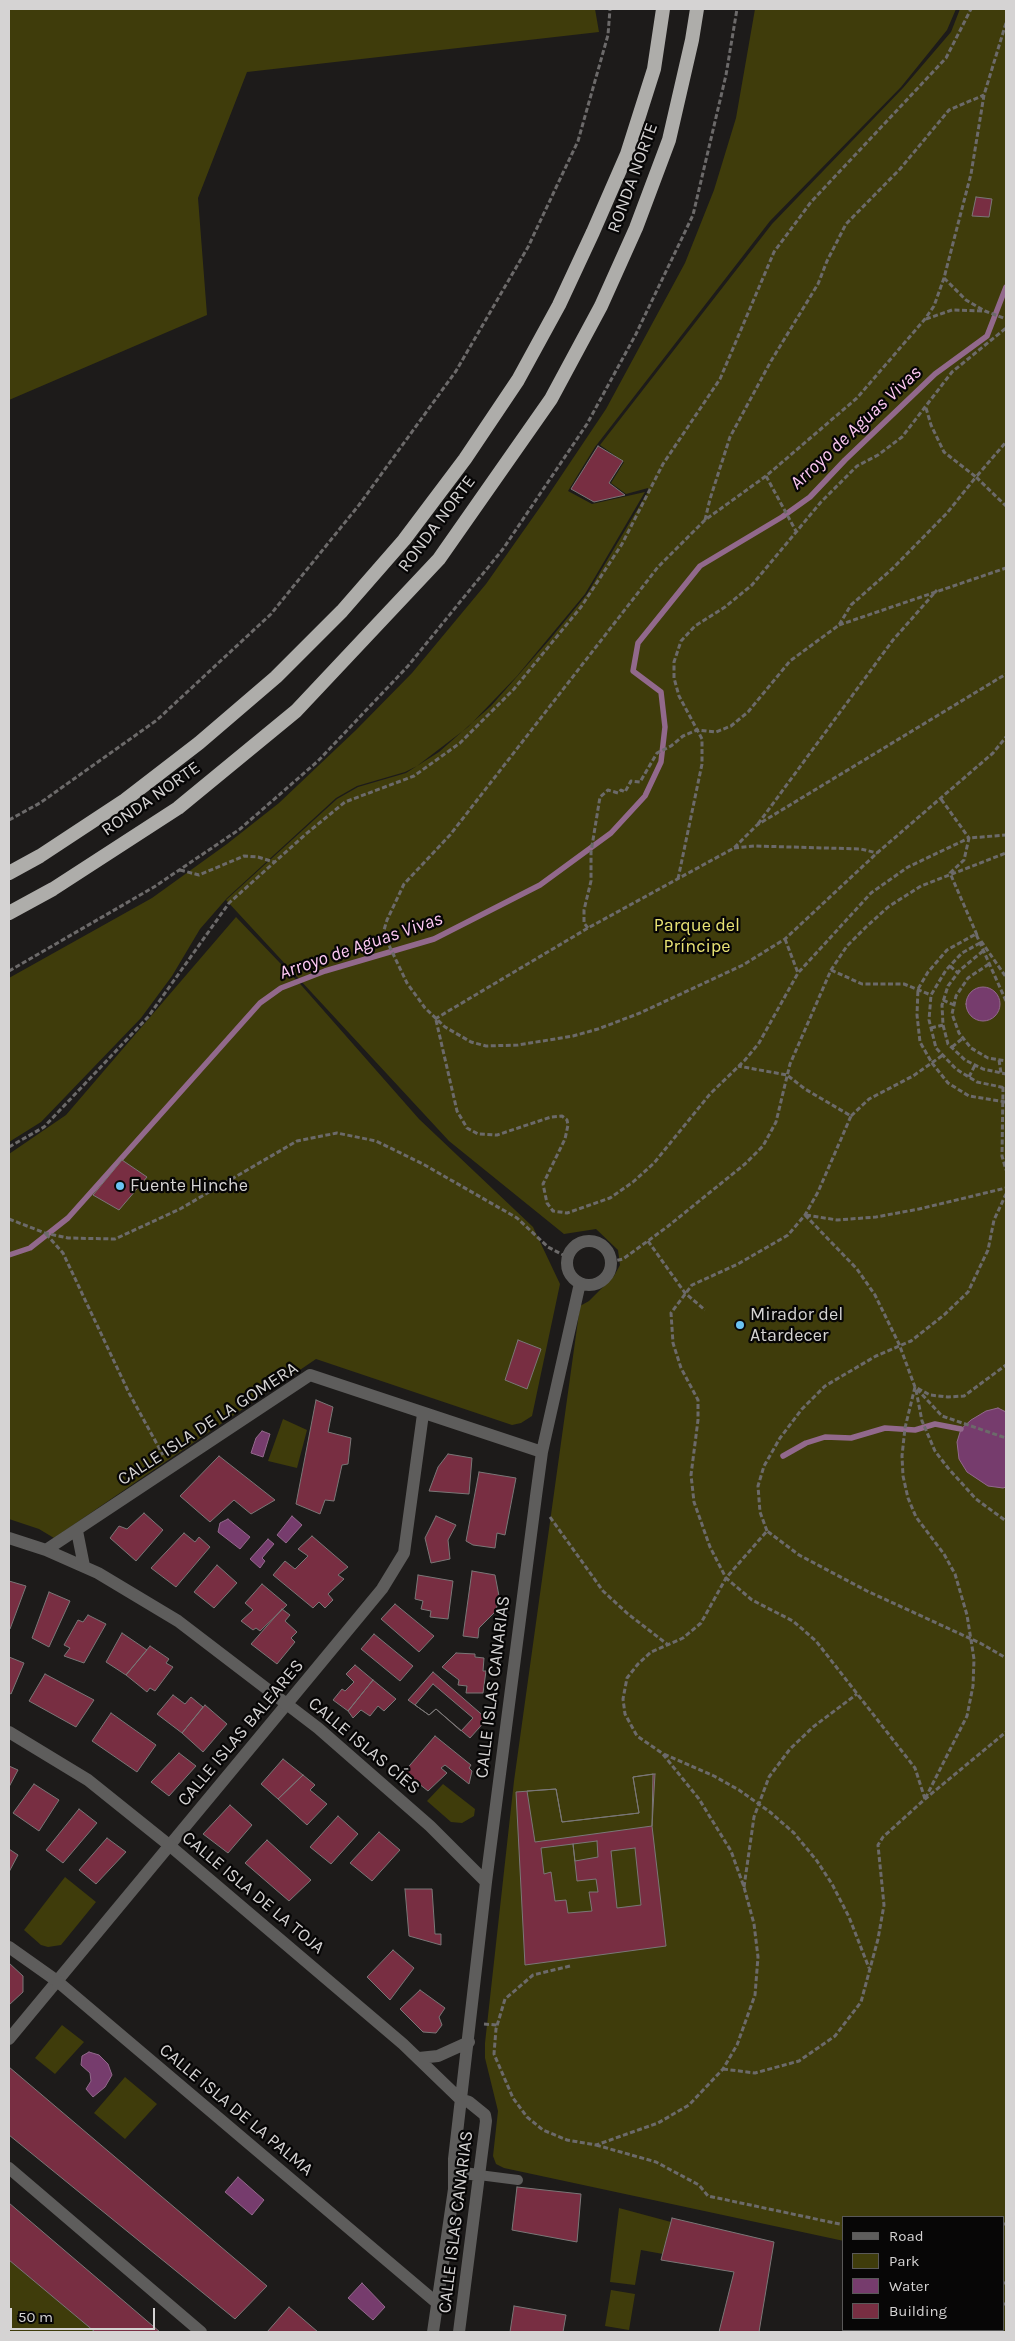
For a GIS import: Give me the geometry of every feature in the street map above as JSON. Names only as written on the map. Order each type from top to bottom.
[{"type":"highway","name":"RONDA NORTE","points":[[9,873],[40,856],[125,800],[199,743],[276,677],[342,611],[404,540],[466,459],[518,380],[559,305],[593,232],[627,154],[654,69],[663,9]]},
{"type":"highway","name":"RONDA NORTE","points":[[9,913],[52,889],[178,808],[296,711],[439,559],[551,399],[601,306],[636,228],[669,140],[692,40],[697,9]]},
{"type":"street","points":[[589,1240],[603,1246],[608,1251],[610,1262],[608,1273],[598,1283],[591,1285],[580,1283],[571,1277],[568,1271],[567,1257],[575,1245],[589,1240]]},
{"type":"street","name":"CALLE ISLAS CANARIAS","points":[[433,2332],[455,2172],[454,2158],[460,2099],[469,2042],[486,1882],[542,1452],[580,1283]]},
{"type":"street","name":"CALLE ISLA DE LA GOMERA","points":[[46,1550],[310,1375],[542,1452]]},
{"type":"street","name":"CALLE ISLAS BALEARES","points":[[9,2038],[382,1589],[404,1553],[423,1414]]},
{"type":"street","points":[[77,1531],[84,1566]]},
{"type":"street","name":"CALLE ISLAS CÍES","points":[[9,1538],[46,1550],[84,1566],[178,1621],[318,1728],[430,1826],[486,1882]]},
{"type":"street","name":"CALLE ISLA DE LA TOJA","points":[[9,1732],[88,1780],[169,1845],[418,2058],[460,2099]]},
{"type":"street","name":"CALLE ISLA DE LA PALMA","points":[[9,1947],[57,1981],[437,2303]]},
{"type":"street","points":[[418,2058],[438,2056],[469,2042]]},
{"type":"street","name":"CALLE ISLAS CANARIAS","points":[[459,2332],[486,2121],[485,2115],[469,2102],[460,2099]]},
{"type":"street","points":[[9,2168],[201,2332]]},
{"type":"street","points":[[455,2172],[479,2175]]},
{"type":"lane","points":[[479,2175],[518,2180]]},
{"type":"path","points":[[9,820],[40,803],[157,720],[271,614],[359,505],[456,371],[528,247],[578,141],[608,35],[610,9]]},
{"type":"path","points":[[9,1147],[44,1127],[148,1017],[225,907],[274,862],[344,802],[414,776],[460,743],[514,689],[581,607],[622,544],[663,464],[720,379],[774,252],[811,202],[946,58],[971,9]]},
{"type":"path","points":[[1006,23],[984,95],[972,174],[944,278],[934,306],[925,319],[856,398],[766,476],[705,520],[658,568],[450,835],[404,884],[393,904],[384,930],[390,950],[411,989],[436,1019],[459,1036],[486,1046],[518,1045],[573,1036],[640,1013],[743,965],[785,939],[877,853],[993,753],[1006,737]]},
{"type":"path","points":[[705,520],[710,498],[730,437],[771,360],[818,284],[827,260],[846,224],[900,169],[949,110],[984,95]]},
{"type":"path","points":[[944,278],[966,300],[985,312],[1006,319]]},
{"type":"path","points":[[925,319],[952,310],[985,312]]},
{"type":"path","points":[[678,879],[702,764],[702,740],[679,696],[674,678],[674,662],[681,641],[695,626],[725,607],[752,585],[821,502],[857,466],[878,455],[902,437],[952,372],[1006,328]]},
{"type":"path","points":[[926,407],[931,425],[944,452],[976,477],[1006,506]]},
{"type":"path","points":[[839,625],[852,605],[892,569],[940,520],[1006,442]]},
{"type":"path","points":[[766,476],[796,531]]},
{"type":"path","points":[[588,928],[584,923],[584,910],[591,881],[592,846],[600,797],[608,790],[618,793],[621,790],[624,792],[631,781],[640,782],[659,751],[671,746],[683,736],[697,730],[716,732],[730,726],[759,700],[790,661],[839,625],[1006,568]]},
{"type":"path","points":[[436,1019],[588,928],[734,848],[757,825],[893,640],[937,590]]},
{"type":"path","points":[[757,825],[1006,674]]},
{"type":"path","points":[[941,799],[969,838],[964,860],[950,873]]},
{"type":"path","points":[[436,1019],[457,1111],[462,1123],[471,1131],[497,1136],[551,1117],[562,1116],[567,1120],[565,1139],[543,1184],[547,1203],[553,1211],[567,1213],[610,1198],[633,1182],[654,1163],[710,1094],[759,1043],[798,973],[857,907],[888,879],[908,866],[969,838],[1006,835]]},
{"type":"path","points":[[734,848],[755,846],[861,849],[877,853]]},
{"type":"path","points":[[610,1262],[623,1259],[648,1241],[745,1164],[763,1146],[776,1122],[790,1064],[832,970],[847,946],[888,907],[921,886],[950,873],[1006,854]]},
{"type":"path","points":[[179,870],[199,875],[244,856],[258,857],[274,862]]},
{"type":"path","points":[[950,873],[1006,1001]]},
{"type":"path","points":[[976,934],[1006,977]]},
{"type":"path","points":[[976,934],[947,950],[928,972],[918,989],[917,1015],[920,1042],[932,1063],[948,1083],[970,1096],[1005,1102]]},
{"type":"path","points":[[785,939],[798,973]]},
{"type":"path","points":[[980,943],[962,953],[950,966],[931,995],[929,1020],[936,1048],[956,1069],[978,1082],[1004,1088],[1002,1156],[1006,1170]]},
{"type":"path","points":[[984,950],[958,973],[948,986],[944,1000],[943,1026],[948,1044],[965,1060],[975,1065],[1006,1074]]},
{"type":"path","points":[[989,964],[968,978],[956,996],[952,1014],[963,1038],[971,1048],[988,1058],[1006,1061]]},
{"type":"path","points":[[950,966],[958,973]]},
{"type":"path","points":[[832,970],[862,984],[904,984],[931,995]]},
{"type":"path","points":[[944,1000],[954,1005]]},
{"type":"path","points":[[931,1028],[943,1026]]},
{"type":"path","points":[[952,1047],[963,1038]]},
{"type":"path","points":[[925,1800],[915,1768],[816,1642],[793,1621],[752,1600],[726,1578],[710,1547],[694,1502],[691,1476],[698,1420],[698,1400],[681,1368],[672,1336],[671,1313],[692,1285],[765,1250],[788,1235],[805,1215],[818,1192],[851,1116],[869,1098],[913,1076],[943,1055]]},
{"type":"path","points":[[1000,1060],[1000,1073]]},
{"type":"path","points":[[969,1077],[975,1065]]},
{"type":"path","points":[[738,1066],[787,1075],[805,1089],[851,1116]]},
{"type":"path","points":[[9,1219],[45,1233],[68,1238],[115,1238],[180,1209],[297,1141],[337,1133],[376,1140],[423,1164],[517,1218],[548,1247],[567,1257]]},
{"type":"path","points":[[805,1215],[837,1220],[876,1217],[919,1210],[1006,1188]]},
{"type":"path","points":[[1006,1194],[994,1220],[988,1250],[968,1292],[944,1315],[911,1341],[899,1344],[851,1369],[825,1386],[802,1409],[780,1438],[764,1466],[758,1486],[760,1512],[766,1530],[799,1555],[867,1591],[973,1640],[1006,1658]]},
{"type":"path","points":[[805,1215],[857,1269],[875,1295],[899,1344],[915,1387],[922,1421],[935,1450],[948,1468],[976,1499],[1006,1521]]},
{"type":"path","points":[[45,1233],[63,1253],[129,1394],[170,1469]]},
{"type":"path","points":[[648,1241],[685,1293],[705,1310]]},
{"type":"path","points":[[915,1387],[930,1394],[948,1397],[964,1396],[1006,1366]]},
{"type":"path","points":[[915,1387],[942,1416],[1006,1438]]},
{"type":"path","points":[[915,1387],[905,1428],[902,1456],[903,1476],[908,1498],[916,1517],[944,1554],[955,1574],[973,1640],[972,1686],[967,1716],[925,1800]]},
{"type":"path","points":[[536,1496],[574,1553],[603,1591],[628,1614],[667,1644]]},
{"type":"path","points":[[766,1530],[726,1578],[701,1623],[683,1638],[651,1652],[638,1664],[628,1678],[623,1699],[625,1714],[637,1736],[662,1753],[714,1776],[770,1812],[794,1833],[818,1862],[849,1917],[870,1968]]},
{"type":"path","points":[[744,1887],[754,1817],[770,1777],[790,1749],[813,1727],[857,1694]]},
{"type":"path","points":[[724,2069],[755,2073],[799,2061],[835,2036],[861,2002],[870,1968],[884,1905],[878,1845],[883,1838],[925,1800],[1006,1732]]},
{"type":"path","points":[[596,2145],[658,2122],[689,2105],[724,2069],[738,2045],[755,1995],[758,1957],[754,1924],[744,1887],[731,1851],[699,1799],[662,1753]]},
{"type":"path","points":[[570,1966],[553,1968],[533,1975],[505,1999],[496,2029],[494,2054],[513,2098],[527,2117],[543,2130],[567,2140],[596,2145],[656,2162],[699,2185],[708,2196],[842,2225]]},
{"type":"green space","points":[[9,9],[595,9],[599,32],[247,72],[198,198],[207,315],[9,400]]},
{"type":"green space","points":[[755,9],[956,9],[947,30],[901,87],[770,221],[595,447],[568,491],[592,504],[645,492],[585,594],[517,676],[468,727],[417,766],[405,772],[357,786],[336,798],[227,898],[200,929],[172,976],[141,1018],[41,1122],[9,1142],[9,978],[152,898],[227,844],[279,803],[356,730],[412,673],[486,584],[606,409],[685,263],[714,190],[736,118]]},
{"type":"green space","name":"Parque del Príncipe","points":[[960,9],[1006,9],[1006,2332],[938,2332],[1005,2331],[1005,2216],[842,2216],[842,2241],[504,2168],[496,2164],[493,2156],[498,2111],[485,2058],[485,2043],[514,1781],[580,1306],[589,1301],[614,1276],[620,1265],[618,1250],[596,1229],[564,1234],[449,1141],[226,900],[337,799],[358,787],[406,773],[439,752],[491,706],[551,638],[587,594],[649,490],[648,488],[626,494],[611,483],[624,462],[600,445],[772,224],[903,88],[951,32]]},
{"type":"green space","points":[[236,917],[302,986],[419,1119],[533,1227],[560,1284],[532,1416],[521,1423],[512,1425],[316,1359],[54,1538],[39,1529],[9,1519],[9,1154],[66,1115]]},
{"type":"green space","points":[[283,1419],[307,1430],[297,1468],[268,1461]]},
{"type":"green space","points":[[443,1784],[475,1809],[474,1816],[462,1823],[451,1822],[427,1801]]},
{"type":"green space","points":[[65,1877],[96,1902],[61,1945],[48,1947],[41,1945],[24,1930]]},
{"type":"green space","points":[[62,2025],[84,2042],[55,2074],[35,2058]]},
{"type":"green space","points":[[125,2077],[157,2104],[125,2139],[94,2113]]},
{"type":"green space","points":[[619,2208],[671,2222],[663,2254],[641,2250],[635,2285],[610,2282]]},
{"type":"green space","points":[[9,2260],[95,2332],[9,2332]]},
{"type":"green space","points":[[611,2290],[635,2294],[629,2330],[605,2326]]},
{"type":"water","points":[[983,987],[990,988],[995,992],[999,997],[999,1011],[995,1016],[990,1020],[983,1021],[976,1020],[971,1016],[967,1011],[966,1004],[967,997],[971,992],[976,988]]},
{"type":"water","points":[[998,1408],[1006,1412],[1006,1487],[1003,1488],[988,1486],[967,1472],[959,1459],[957,1442],[961,1429],[971,1420],[986,1411]]},
{"type":"water","points":[[262,1431],[270,1434],[263,1457],[251,1453],[256,1438]]},
{"type":"water","points":[[292,1516],[302,1525],[286,1543],[277,1535]]},
{"type":"water","points":[[228,1519],[250,1537],[240,1549],[218,1532],[220,1523]]},
{"type":"water","points":[[268,1539],[274,1544],[262,1558],[265,1561],[260,1568],[250,1559]]},
{"type":"water","points":[[89,2052],[99,2055],[108,2064],[112,2075],[105,2087],[93,2097],[86,2089],[91,2081],[90,2073],[81,2065],[82,2056]]},
{"type":"water","points":[[238,2177],[264,2200],[252,2215],[225,2192]]},
{"type":"water","points":[[362,2283],[385,2307],[373,2320],[348,2298]]},
{"type":"building","points":[[976,197],[992,199],[989,217],[972,216]]},
{"type":"building","points":[[598,446],[623,461],[609,483],[625,495],[594,502],[571,489]]},
{"type":"building","name":"Fuente Hinche","points":[[122,1160],[147,1177],[119,1210],[93,1195]]},
{"type":"building","points":[[518,1340],[541,1349],[527,1389],[505,1380]]},
{"type":"building","points":[[316,1400],[333,1407],[328,1432],[351,1438],[348,1464],[342,1465],[334,1501],[325,1500],[320,1514],[296,1504]]},
{"type":"building","points":[[448,1454],[472,1458],[469,1494],[429,1491],[438,1467]]},
{"type":"building","points":[[219,1456],[275,1500],[251,1514],[234,1500],[210,1522],[180,1496]]},
{"type":"building","points":[[479,1472],[516,1478],[505,1535],[497,1533],[495,1548],[473,1545],[466,1541]]},
{"type":"building","points":[[144,1513],[163,1530],[136,1561],[110,1538],[119,1526],[127,1529]]},
{"type":"building","points":[[436,1516],[456,1525],[448,1540],[450,1559],[431,1563],[425,1538]]},
{"type":"building","points":[[184,1533],[195,1542],[199,1537],[210,1547],[176,1587],[151,1568]]},
{"type":"building","points":[[312,1536],[348,1567],[338,1575],[344,1579],[328,1594],[333,1600],[325,1608],[319,1602],[313,1608],[273,1575],[285,1561],[295,1569],[308,1556],[298,1549]]},
{"type":"building","points":[[217,1565],[237,1583],[214,1608],[194,1592]]},
{"type":"building","points":[[472,1571],[495,1575],[499,1596],[496,1611],[479,1628],[478,1638],[463,1636]]},
{"type":"building","points":[[418,1575],[453,1581],[448,1619],[430,1617],[431,1611],[421,1609],[423,1601],[415,1599]]},
{"type":"building","points":[[9,1581],[26,1586],[10,1629],[9,1628]]},
{"type":"building","points":[[262,1584],[287,1605],[260,1631],[256,1628],[253,1630],[241,1621],[253,1610],[245,1603]]},
{"type":"building","points":[[49,1592],[70,1601],[49,1647],[32,1638]]},
{"type":"building","points":[[395,1604],[434,1636],[419,1652],[381,1619]]},
{"type":"building","points":[[282,1609],[290,1615],[285,1621],[297,1632],[291,1638],[295,1642],[277,1664],[251,1644]]},
{"type":"building","points":[[88,1615],[106,1624],[84,1663],[64,1656],[70,1648],[64,1645],[78,1620],[83,1622]]},
{"type":"building","points":[[122,1633],[147,1650],[126,1675],[106,1662]]},
{"type":"building","points":[[374,1634],[413,1666],[400,1681],[361,1649]]},
{"type":"building","points":[[150,1646],[169,1659],[166,1663],[173,1667],[155,1691],[150,1688],[147,1692],[126,1675]]},
{"type":"building","points":[[456,1653],[475,1654],[475,1657],[484,1658],[483,1671],[486,1671],[483,1693],[466,1693],[467,1686],[458,1685],[459,1680],[442,1667]]},
{"type":"building","points":[[9,1657],[24,1663],[11,1694],[9,1693]]},
{"type":"building","points":[[355,1665],[373,1680],[348,1711],[333,1700],[342,1689],[345,1691],[354,1682],[346,1674]]},
{"type":"building","points":[[433,1672],[487,1719],[470,1738],[436,1709],[429,1715],[408,1700]]},
{"type":"building","points":[[45,1674],[94,1700],[76,1727],[29,1701]]},
{"type":"building","points":[[373,1680],[396,1699],[384,1711],[378,1706],[370,1716],[361,1710],[353,1718],[348,1711]]},
{"type":"building","points":[[433,1684],[473,1718],[461,1731],[436,1709],[429,1715],[415,1705]]},
{"type":"building","points":[[173,1695],[185,1704],[191,1697],[203,1707],[182,1733],[157,1714]]},
{"type":"building","points":[[205,1705],[227,1724],[203,1752],[182,1733]]},
{"type":"building","points":[[111,1713],[156,1745],[137,1772],[92,1741]]},
{"type":"building","points":[[435,1736],[471,1765],[469,1768],[472,1771],[469,1784],[445,1765],[441,1768],[447,1773],[428,1791],[404,1772]]},
{"type":"building","points":[[179,1753],[196,1766],[169,1796],[151,1782]]},
{"type":"building","points":[[283,1759],[303,1775],[278,1799],[261,1784]]},
{"type":"building","points":[[9,1766],[18,1770],[9,1787]]},
{"type":"building","points":[[653,1774],[652,1826],[535,1842],[527,1791],[556,1789],[562,1822],[639,1813],[633,1777]]},
{"type":"building","points":[[655,1774],[652,1826],[666,1946],[525,1965],[516,1792],[556,1789],[562,1822],[639,1813],[633,1777]]},
{"type":"building","points":[[303,1775],[315,1785],[310,1790],[327,1804],[307,1825],[278,1799]]},
{"type":"building","points":[[34,1784],[59,1800],[39,1831],[13,1813]]},
{"type":"building","points":[[230,1805],[252,1825],[228,1853],[203,1834]]},
{"type":"building","points":[[79,1809],[97,1823],[63,1863],[46,1850]]},
{"type":"building","points":[[338,1816],[358,1834],[331,1864],[310,1847]]},
{"type":"building","points":[[379,1832],[400,1850],[372,1881],[350,1863]]},
{"type":"building","points":[[107,1838],[126,1852],[96,1884],[79,1870]]},
{"type":"building","points":[[267,1840],[311,1880],[289,1901],[245,1863]]},
{"type":"building","points":[[597,1841],[598,1857],[575,1861],[573,1844]]},
{"type":"building","points":[[573,1844],[577,1881],[596,1879],[598,1892],[589,1892],[592,1911],[568,1913],[566,1900],[555,1901],[551,1872],[544,1874],[541,1848]]},
{"type":"building","points":[[635,1848],[641,1905],[617,1908],[611,1851]]},
{"type":"building","points":[[9,1849],[18,1855],[9,1872]]},
{"type":"building","points":[[405,1889],[432,1889],[435,1934],[441,1934],[441,1945],[409,1936]]},
{"type":"building","points":[[393,1950],[414,1968],[390,2000],[367,1977]]},
{"type":"building","points":[[9,1963],[23,1976],[23,1992],[9,2005]]},
{"type":"building","points":[[420,1990],[445,2008],[439,2017],[442,2025],[436,2033],[423,2032],[400,2009]]},
{"type":"building","points":[[9,2067],[267,2286],[235,2319],[9,2135]]},
{"type":"building","points":[[517,2187],[581,2194],[577,2242],[512,2230]]},
{"type":"building","points":[[9,2203],[160,2332],[95,2332],[9,2260]]},
{"type":"building","points":[[672,2218],[774,2242],[759,2332],[719,2332],[734,2272],[661,2260]]},
{"type":"building","points":[[514,2306],[566,2315],[563,2332],[510,2332]]},
{"type":"building","points":[[289,2307],[318,2332],[267,2332]]},
{"type":"waterway","name":"Arroyo de Aguas Vivas","points":[[9,1255],[30,1248],[68,1218],[260,1003],[281,988],[325,971],[434,939],[540,885],[611,833],[645,796],[661,762],[665,727],[661,692],[633,671],[638,643],[700,566],[782,517],[810,497],[845,460],[935,374],[987,336],[1006,287]]},
{"type":"waterway","points":[[783,1456],[806,1443],[825,1437],[851,1438],[885,1428],[915,1430],[935,1424],[961,1429]]},
{"type":"place","name":"Fuente Hinche","points":[[120,1186]]},
{"type":"place","name":"Mirador del Atardecer","points":[[740,1325]]}]
